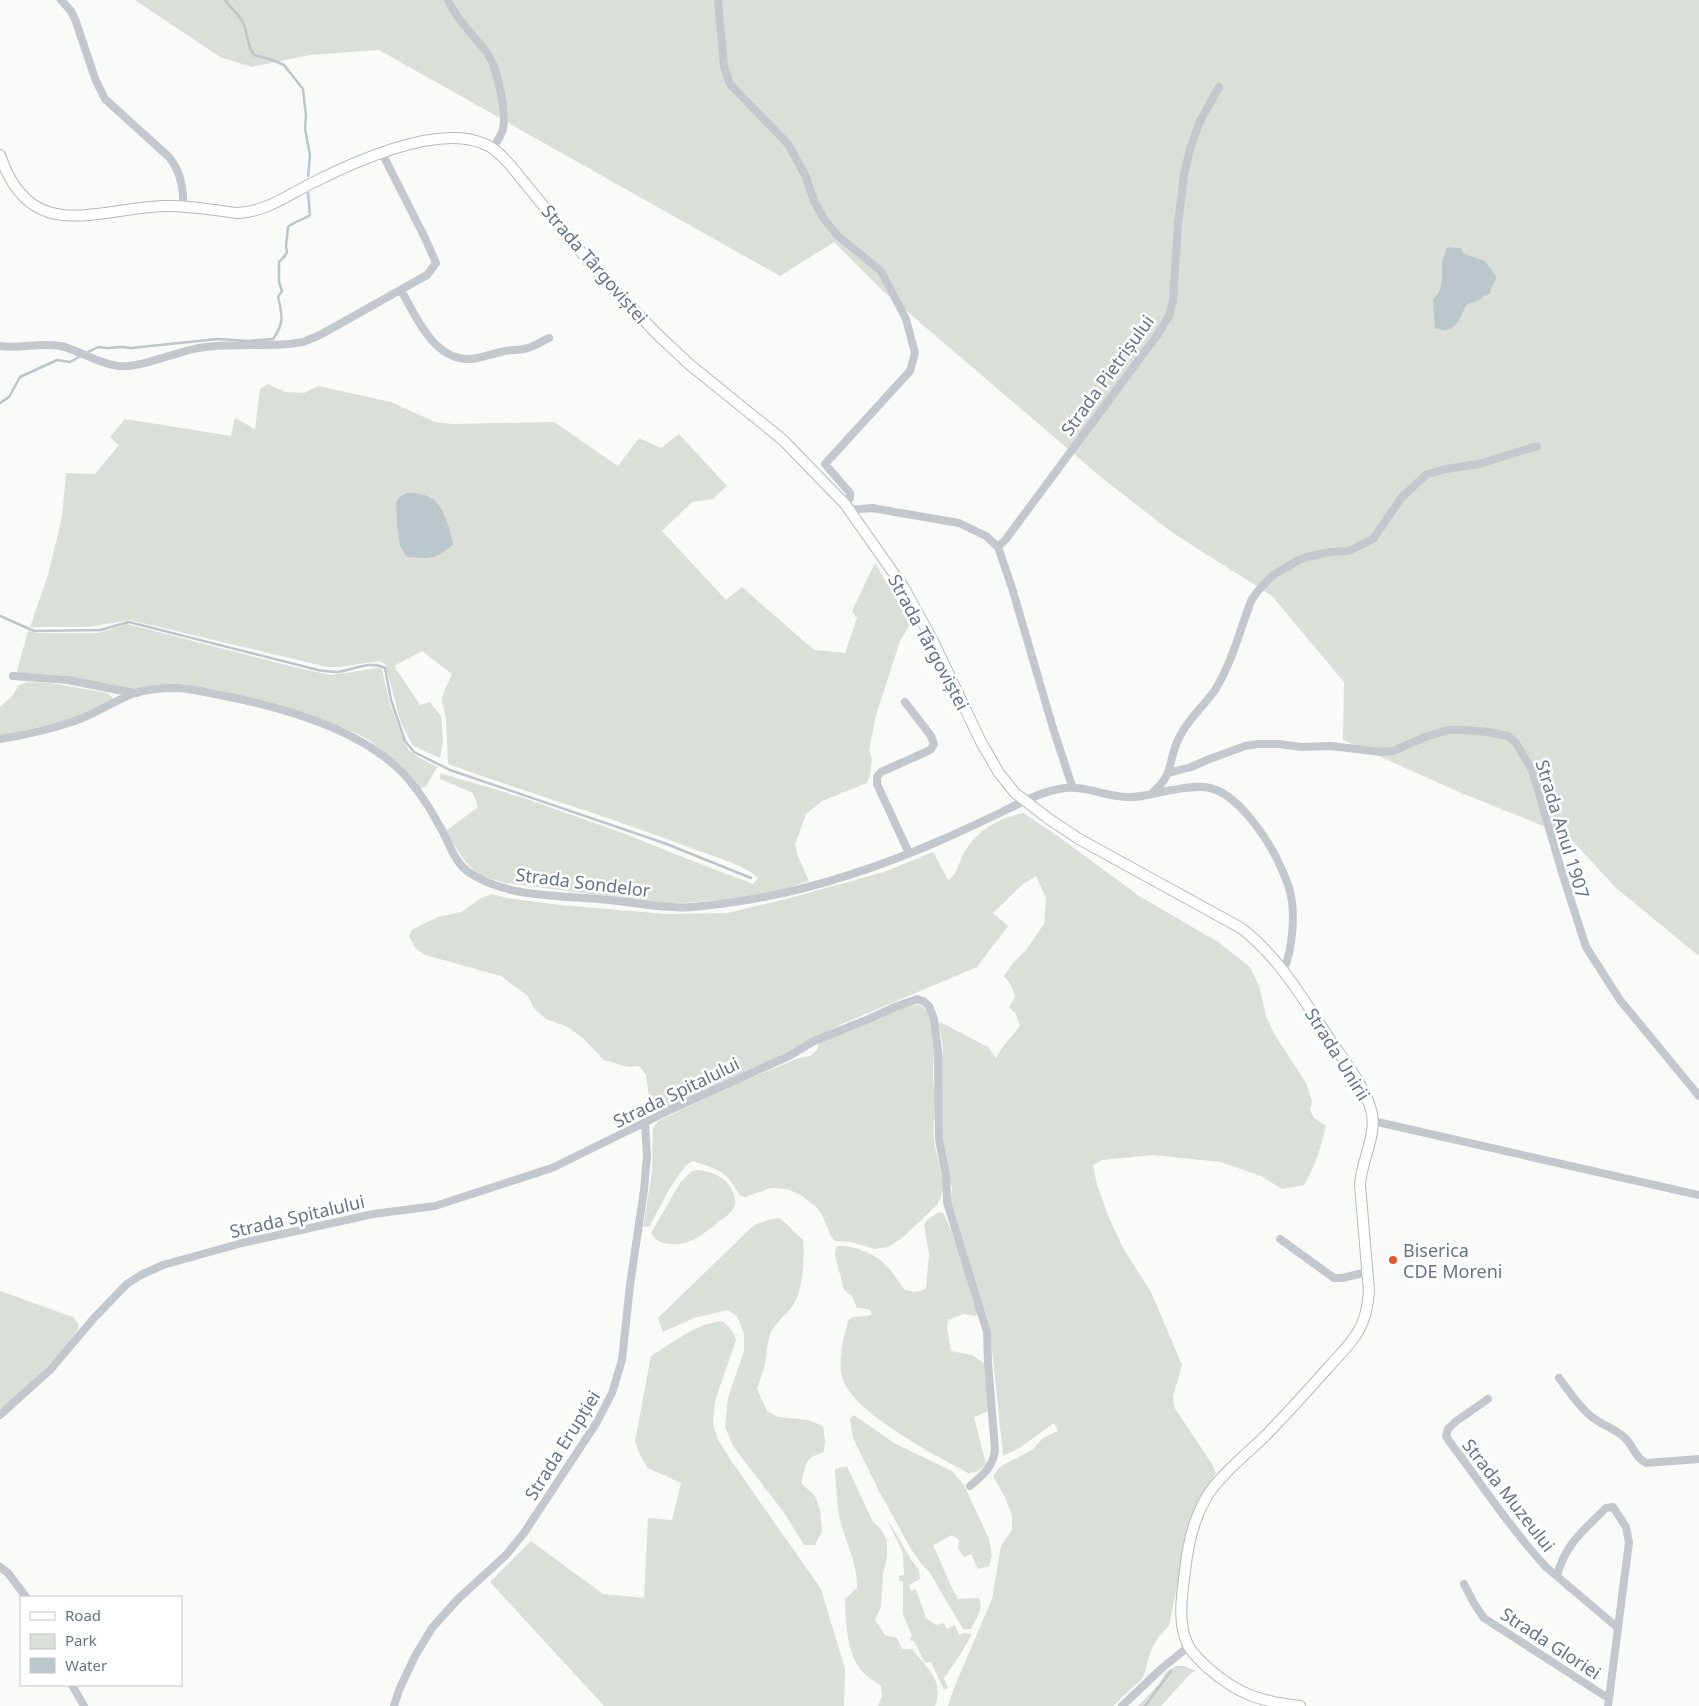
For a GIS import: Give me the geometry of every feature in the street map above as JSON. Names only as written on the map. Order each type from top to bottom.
[{"type":"main road","name":"Strada Târgoviștei","points":[[0,155],[9,178],[22,196],[32,205],[60,216],[85,216],[145,207],[167,206],[237,212],[256,210],[281,200],[342,169],[382,153],[423,141],[450,138],[473,140],[493,148],[512,166],[594,268],[651,328],[689,364],[783,440],[847,507],[904,588],[934,643],[966,712],[994,764],[1015,793],[1049,820]]},
{"type":"main road","name":"Strada Unirii","points":[[1049,820],[1096,849],[1241,928],[1266,949],[1284,971],[1349,1067],[1369,1105],[1373,1121]]},
{"type":"main road","points":[[1300,1706],[1264,1703],[1239,1692],[1196,1657],[1188,1646],[1184,1633],[1182,1591],[1186,1560],[1196,1520],[1204,1502],[1221,1478],[1279,1422],[1354,1338],[1366,1315],[1369,1292],[1360,1175],[1372,1133],[1373,1121]]},
{"type":"street","points":[[61,0],[76,19],[96,81],[105,99],[169,157],[176,166],[182,184],[184,207]]},
{"type":"street","points":[[448,0],[456,16],[488,54],[496,67],[504,124],[502,132],[493,148]]},
{"type":"street","points":[[718,0],[724,67],[730,84],[788,144],[806,177],[814,201],[824,219],[838,236],[881,271],[906,319],[915,353],[910,371],[817,474]]},
{"type":"street","name":"Strada Pietrișului","points":[[998,546],[1006,539],[1158,334],[1169,316],[1173,301],[1178,224],[1188,158],[1200,121],[1219,87]]},
{"type":"street","points":[[0,346],[45,344],[61,346],[89,358],[120,366],[137,365],[173,353],[205,347],[289,344],[303,342],[320,335],[427,275],[436,263],[382,153]]},
{"type":"street","points":[[401,290],[421,326],[437,346],[452,356],[470,359],[484,357],[504,351],[529,348],[548,338]]},
{"type":"street","points":[[1152,793],[1163,784],[1170,769],[1174,748],[1180,734],[1215,690],[1228,664],[1251,601],[1273,575],[1307,557],[1349,550],[1373,539],[1402,496],[1427,474],[1479,464],[1537,446]]},
{"type":"street","points":[[825,464],[850,493],[847,507],[872,508],[959,523],[986,536],[998,546],[1072,786]]},
{"type":"street","points":[[13,676],[68,680],[136,692]]},
{"type":"street","name":"Strada Sondelor","points":[[0,739],[76,720],[136,692],[179,688],[280,708],[367,744],[407,778],[438,823],[462,866],[468,871],[497,886],[530,894],[612,900],[654,907],[689,908],[706,906],[759,898],[809,886],[877,866],[909,854],[966,829],[1024,800]]},
{"type":"street","points":[[905,702],[931,736],[934,744],[926,752],[881,772],[877,777],[877,784],[909,854]]},
{"type":"street","name":"Strada Anul 1907","points":[[1168,773],[1191,767],[1245,746],[1258,744],[1301,747],[1330,746],[1381,752],[1393,750],[1448,730],[1488,732],[1508,736],[1516,743],[1532,770],[1569,898],[1586,946],[1620,1000],[1699,1096]]},
{"type":"street","points":[[1024,800],[1072,786],[1121,797],[1144,796],[1152,793],[1197,787],[1210,788],[1226,793],[1268,840],[1291,891],[1292,937],[1289,959],[1284,971]]},
{"type":"street","name":"Strada Spitalului","points":[[0,1415],[51,1370],[94,1318],[127,1284],[141,1274],[191,1256],[242,1243],[373,1214],[435,1206],[552,1168],[670,1110],[789,1056],[814,1041],[872,1018],[895,1006],[917,999],[929,1006],[937,1032],[940,1102],[938,1124],[946,1175],[947,1202],[987,1332],[995,1450],[988,1471],[970,1486]]},
{"type":"street","name":"Strada Unirii","points":[[1373,1121],[1699,1194]]},
{"type":"street","name":"Strada Erupției","points":[[394,1706],[399,1690],[415,1656],[432,1628],[457,1600],[506,1555],[524,1533],[597,1422],[612,1393],[622,1360],[630,1285],[644,1190],[647,1156],[645,1123]]},
{"type":"street","points":[[1280,1239],[1334,1278],[1367,1272]]},
{"type":"street","points":[[1559,1378],[1590,1416],[1626,1439],[1633,1447],[1636,1456],[1646,1463],[1699,1459]]},
{"type":"street","name":"Strada Muzeului","points":[[1488,1398],[1455,1422],[1448,1429],[1446,1436],[1520,1537],[1546,1567],[1618,1628]]},
{"type":"street","points":[[1557,1576],[1560,1563],[1574,1539],[1606,1508],[1613,1507],[1626,1528],[1629,1542],[1608,1702]]},
{"type":"street","points":[[0,1567],[8,1573],[25,1596]]},
{"type":"street","name":"Strada Gloriei","points":[[1464,1584],[1484,1618],[1608,1702]]},
{"type":"street","points":[[1122,1706],[1188,1646]]},
{"type":"street","points":[[73,1686],[84,1706]]},
{"type":"green space","points":[[135,0],[1699,0],[1699,956],[1616,888],[1568,836],[1459,792],[1343,740],[1344,682],[1272,596],[1173,533],[1102,478],[883,291],[834,242],[780,276],[379,50],[310,55],[252,67],[220,57]]},
{"type":"green space","points":[[268,384],[285,392],[304,393],[318,386],[391,402],[435,422],[453,424],[554,422],[618,466],[639,438],[661,448],[679,434],[727,486],[713,499],[692,502],[662,531],[726,600],[742,587],[814,650],[845,653],[857,618],[852,611],[875,563],[911,623],[900,641],[876,715],[869,750],[872,759],[867,783],[822,801],[806,814],[795,844],[797,854],[809,881],[775,892],[738,899],[667,904],[506,883],[488,878],[476,872],[466,863],[446,831],[478,807],[473,793],[440,779],[440,773],[521,797],[620,832],[753,884],[758,878],[746,869],[720,858],[635,827],[448,764],[446,719],[442,701],[452,674],[422,651],[394,666],[420,705],[430,702],[441,716],[443,740],[440,758],[413,746],[401,723],[385,664],[380,661],[327,667],[130,620],[88,627],[30,627],[48,575],[62,517],[66,473],[95,474],[119,445],[110,437],[125,419],[231,436],[235,418],[255,429],[260,389]]},
{"type":"green space","points":[[127,624],[332,675],[382,669],[389,701],[404,742],[409,750],[418,757],[437,767],[427,785],[418,790],[407,775],[372,742],[356,733],[284,708],[197,688],[127,688],[60,675],[19,673],[17,671],[28,631],[37,633],[98,633]]},
{"type":"green space","points":[[28,682],[51,683],[107,693],[113,698],[110,703],[77,718],[0,736],[0,707],[13,695],[19,685]]},
{"type":"green space","points":[[1023,813],[1058,836],[1139,896],[1218,942],[1250,967],[1259,986],[1267,1019],[1276,1037],[1306,1083],[1312,1101],[1310,1110],[1314,1118],[1326,1126],[1317,1157],[1304,1185],[1282,1189],[1261,1176],[1220,1162],[1153,1155],[1102,1160],[1093,1165],[1097,1185],[1109,1218],[1123,1248],[1151,1292],[1182,1365],[1173,1396],[1174,1407],[1216,1473],[1191,1517],[1169,1626],[1159,1636],[1151,1650],[1143,1678],[1113,1706],[948,1706],[992,1599],[1001,1546],[1012,1530],[1012,1516],[1006,1499],[993,1476],[1001,1466],[1032,1450],[1043,1438],[1058,1431],[1054,1423],[1021,1447],[1003,1456],[990,1329],[950,1200],[952,1189],[943,1149],[940,1078],[943,1048],[939,1024],[940,1022],[988,1047],[996,1058],[1020,1026],[1016,1014],[1009,1007],[1015,997],[1011,985],[1004,976],[1013,963],[1026,950],[1044,924],[1046,898],[1036,876],[1023,884],[993,913],[1008,926],[977,967],[842,1024],[787,1054],[660,1110],[655,1108],[649,1097],[646,1075],[639,1066],[628,1067],[604,1060],[584,1039],[568,1027],[546,1019],[533,1007],[528,996],[501,976],[425,955],[416,949],[409,936],[412,930],[421,925],[438,917],[461,912],[481,898],[492,894],[506,898],[560,905],[666,914],[727,913],[884,872],[933,852],[948,880],[956,872],[967,848],[979,834],[995,823]]},
{"type":"green space","points":[[913,1004],[920,1005],[927,1011],[933,1030],[934,1135],[943,1184],[941,1198],[937,1205],[901,1239],[888,1247],[875,1249],[851,1242],[835,1241],[821,1213],[801,1195],[787,1189],[771,1188],[745,1197],[739,1195],[726,1176],[708,1166],[693,1161],[687,1165],[675,1180],[650,1226],[643,1227],[652,1172],[653,1128],[658,1121],[741,1082],[799,1058],[810,1056],[817,1050],[819,1043],[897,1008]]},
{"type":"green space","points":[[692,1171],[710,1172],[724,1179],[733,1192],[735,1204],[732,1210],[689,1242],[667,1244],[654,1238],[651,1233],[680,1183]]},
{"type":"green space","points":[[939,1212],[944,1214],[959,1250],[979,1313],[976,1316],[964,1314],[948,1320],[947,1328],[951,1351],[972,1355],[986,1364],[989,1411],[974,1417],[986,1464],[977,1472],[968,1473],[894,1430],[858,1401],[846,1387],[841,1372],[841,1352],[849,1319],[872,1314],[869,1309],[857,1308],[852,1296],[844,1290],[835,1255],[836,1247],[846,1246],[876,1257],[887,1266],[905,1290],[914,1292],[926,1289],[929,1254],[924,1225],[928,1219]]},
{"type":"green space","points":[[780,1218],[803,1240],[804,1257],[801,1285],[795,1302],[771,1332],[757,1389],[767,1411],[778,1417],[808,1420],[823,1426],[824,1452],[811,1457],[806,1464],[801,1483],[815,1496],[820,1510],[822,1531],[815,1545],[804,1545],[785,1514],[733,1446],[725,1427],[728,1398],[744,1351],[744,1333],[737,1316],[727,1310],[694,1318],[663,1332],[658,1318],[754,1225]]},
{"type":"green space","points":[[0,1291],[73,1317],[79,1325],[68,1344],[57,1356],[0,1411]]},
{"type":"green space","points":[[722,1321],[731,1329],[736,1340],[715,1401],[713,1423],[717,1438],[821,1589],[845,1669],[844,1706],[604,1706],[490,1582],[531,1541],[603,1594],[644,1598],[648,1518],[672,1520],[681,1483],[648,1468],[640,1455],[635,1441],[651,1356],[694,1330]]},
{"type":"green space","points":[[854,1415],[894,1443],[952,1471],[964,1485],[989,1539],[992,1556],[989,1566],[978,1569],[971,1554],[964,1557],[958,1548],[959,1540],[952,1535],[933,1545],[958,1599],[979,1598],[980,1610],[971,1629],[963,1629],[930,1573],[911,1549],[880,1493],[853,1438],[850,1419]]},
{"type":"green space","points":[[847,1466],[873,1522],[880,1528],[887,1540],[887,1557],[883,1574],[881,1607],[875,1620],[885,1635],[897,1638],[902,1649],[912,1649],[928,1668],[938,1689],[935,1706],[878,1706],[882,1696],[881,1686],[861,1670],[851,1651],[847,1630],[845,1599],[857,1588],[857,1580],[854,1564],[841,1524],[835,1469]]},
{"type":"green space","points":[[889,1522],[919,1570],[920,1579],[909,1585],[911,1591],[916,1589],[926,1618],[936,1625],[944,1623],[947,1629],[955,1625],[959,1635],[964,1633],[972,1634],[944,1678],[948,1688],[944,1690],[931,1662],[925,1663],[914,1641],[911,1641],[910,1637],[912,1636],[903,1614],[903,1581],[899,1581],[899,1576],[904,1575],[903,1553]]},
{"type":"green space","points":[[1176,1666],[1184,1666],[1196,1671],[1191,1673],[1161,1706],[1138,1706],[1158,1685],[1166,1672]]},
{"type":"water","points":[[1447,247],[1461,248],[1464,254],[1485,261],[1496,276],[1496,279],[1490,294],[1466,305],[1455,325],[1447,330],[1442,330],[1435,328],[1433,300],[1439,292],[1442,282],[1442,262]]},
{"type":"water","points":[[407,493],[428,496],[441,508],[453,545],[441,554],[427,558],[407,557],[400,546],[396,502]]},
{"type":"waterway","points":[[225,0],[242,21],[254,55],[284,65],[303,89],[306,116],[305,129],[310,155],[308,176]]},
{"type":"waterway","points":[[86,353],[98,347],[131,348],[218,339],[248,341],[273,339],[282,318],[278,297],[282,291],[279,282],[279,262],[287,252],[288,227],[310,215],[308,193]]},
{"type":"waterway","points":[[0,403],[9,397],[20,377],[57,360],[70,362],[81,356]]},
{"type":"waterway","points":[[0,616],[34,631],[100,630],[129,622],[323,671],[338,672],[367,665],[385,668],[391,700],[405,741],[414,752],[450,770],[664,843],[751,878]]},
{"type":"waterway","points":[[1145,1706],[1171,1671]]},
{"type":"place","name":"Biserica CDE Moreni","points":[[1393,1260]]}]
